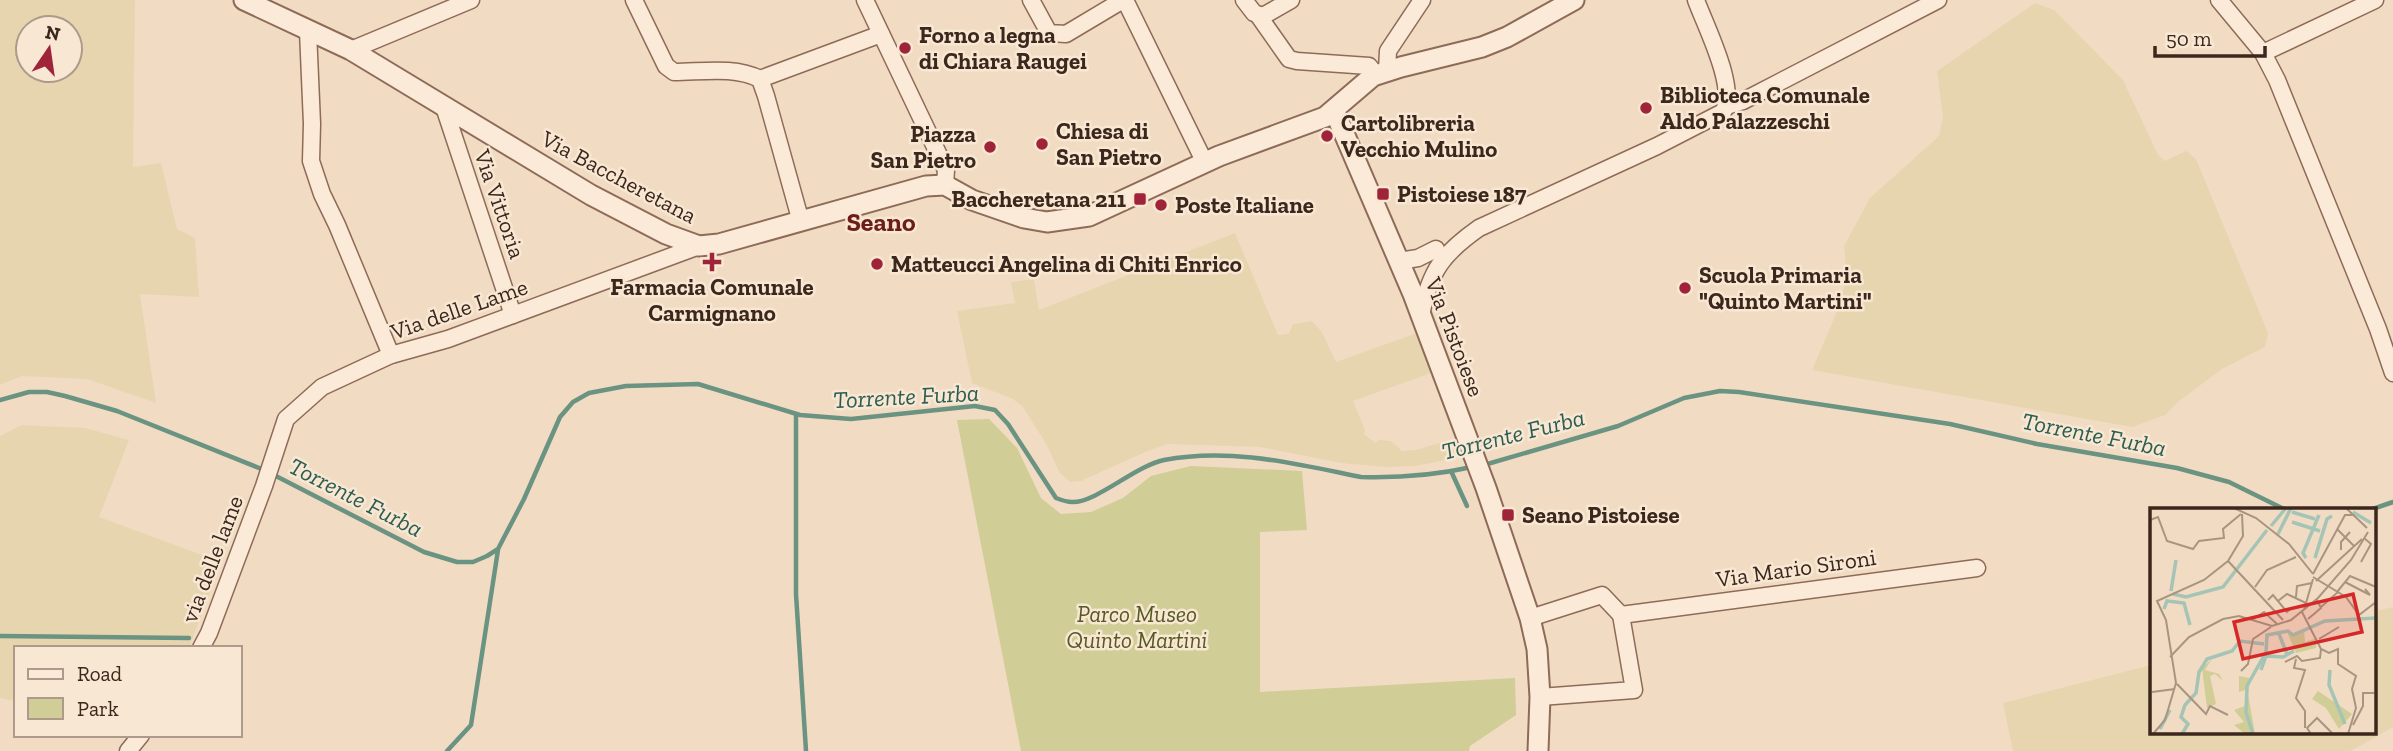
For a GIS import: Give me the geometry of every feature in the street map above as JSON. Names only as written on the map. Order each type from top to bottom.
[{"type":"street","name":"Via Baccheretana","points":[[244,0],[351,50],[591,195],[666,234],[699,246],[719,244],[945,181]]},
{"type":"street","points":[[351,50],[471,0]]},
{"type":"street","points":[[634,0],[666,66],[674,72],[735,72],[760,79],[881,34]]},
{"type":"street","points":[[865,0],[946,170],[945,181],[972,200],[1011,214],[1047,222],[1089,216],[1205,163],[1325,117],[1365,82],[1382,73],[1482,47],[1507,37],[1574,0]]},
{"type":"street","points":[[1031,0],[1049,33],[1060,35],[1124,0],[1205,163]]},
{"type":"street","points":[[1244,0],[1262,15],[1289,59],[1369,66],[1382,73]]},
{"type":"street","points":[[1262,15],[1292,0]]},
{"type":"street","points":[[1382,73],[1388,51],[1422,0]]},
{"type":"street","points":[[1420,315],[1430,282],[1444,257],[1454,245],[1479,228],[1716,117],[1727,100],[1726,83],[1696,0]]},
{"type":"street","points":[[1727,100],[1743,101],[1938,0]]},
{"type":"street","points":[[2219,0],[2263,54],[2290,109],[2393,373]]},
{"type":"street","points":[[2263,54],[2375,0]]},
{"type":"street","points":[[308,31],[311,161],[391,355]]},
{"type":"street","points":[[760,79],[801,222]]},
{"type":"street","name":"Via Vittoria","points":[[444,107],[513,315]]},
{"type":"street","name":"Via Pistoiese","points":[[1334,110],[1413,295],[1486,488],[1530,618],[1540,697],[1538,751]]},
{"type":"street","points":[[1413,295],[1437,249],[1447,239],[1479,228]]},
{"type":"street","name":"Via delle Lame","points":[[264,486],[286,419],[322,387],[391,355],[448,340],[699,246]]},
{"type":"street","points":[[1399,261],[1418,258],[1437,249]]},
{"type":"street","name":"via delle lame","points":[[202,646],[264,486]]},
{"type":"street","name":"Via Mario Sironi","points":[[1621,615],[1977,568]]},
{"type":"street","points":[[1530,618],[1602,595],[1621,615],[1634,690],[1540,697]]},
{"type":"street","points":[[128,751],[139,737]]},
{"type":"shaded area","points":[[0,0],[135,0],[133,167],[161,163],[177,229],[195,238],[199,297],[140,294],[156,403],[87,379],[22,376],[0,385]]},
{"type":"shaded area","points":[[2035,3],[2054,10],[2123,80],[2158,155],[2165,161],[2186,151],[2196,159],[2268,333],[2265,347],[2222,369],[2179,401],[2165,415],[2132,427],[1812,370],[1836,314],[1847,278],[1844,246],[1870,198],[1939,136],[1943,117],[1937,71]]},
{"type":"shaded area","points":[[1235,233],[1278,335],[1289,334],[1293,324],[1312,321],[1322,332],[1336,362],[1420,332],[1434,372],[1353,401],[1365,430],[1364,434],[1375,443],[1379,440],[1391,441],[1402,451],[1416,450],[1460,437],[1464,449],[1453,458],[1436,462],[1386,467],[1341,463],[1260,447],[1168,444],[1081,481],[1070,482],[1060,473],[1045,442],[1022,406],[1013,399],[972,383],[957,311],[1015,303],[1011,282],[1034,279],[1039,310]]},
{"type":"shaded area","points":[[22,425],[85,428],[129,440],[99,517],[221,562],[190,646],[14,646],[14,701],[0,698],[0,436]]},
{"type":"shaded area","points":[[2393,607],[2393,727],[2351,751],[2013,751],[2003,703],[2150,665],[2150,734],[2376,734],[2376,611]]},
{"type":"green space","name":"Parco Museo Quinto Martini","points":[[989,419],[1017,448],[1041,498],[1061,514],[1091,512],[1123,498],[1151,476],[1191,466],[1302,471],[1307,530],[1260,532],[1260,692],[1515,678],[1516,715],[1470,746],[1469,751],[1021,751],[957,420]]},
{"type":"waterway","name":"Torrente Furba","points":[[272,474],[424,552],[457,562],[473,562],[498,549],[524,499],[560,417],[573,402],[589,393],[626,386],[698,384],[800,415],[851,419],[975,406],[995,410],[1008,424],[1056,498],[1070,502],[1092,497],[1153,464],[1189,456],[1263,459],[1361,477],[1416,475],[1472,467]]},
{"type":"waterway","name":"Torrente Furba","points":[[1484,465],[1618,426],[1684,398],[1720,391],[1739,392],[1950,424],[2037,444],[2177,468],[2229,482],[2282,508]]},
{"type":"waterway","name":"Torrente Furba","points":[[0,400],[29,392],[65,396],[117,411],[264,470]]},
{"type":"waterway","points":[[796,414],[796,594],[806,751]]},
{"type":"waterway","points":[[1451,471],[1467,506]]},
{"type":"waterway","name":"Torrente Furba","points":[[2376,508],[2393,502]]},
{"type":"waterway","points":[[447,751],[471,725],[498,550]]},
{"type":"waterway","points":[[0,636],[189,638]]},
{"type":"place","name":"Forno a legna di Chiara Raugei","points":[[905,48]]},
{"type":"place","name":"Biblioteca Comunale Aldo Palazzeschi","points":[[1646,108]]},
{"type":"place","name":"Cartolibreria Vecchio Mulino","points":[[1327,136]]},
{"type":"place","name":"Chiesa di San Pietro","points":[[1042,144]]},
{"type":"place","name":"Piazza San Pietro","points":[[990,147]]},
{"type":"place","name":"Pistoiese 187","points":[[1383,194]]},
{"type":"place","name":"Baccheretana 211","points":[[1140,199]]},
{"type":"place","name":"Poste Italiane","points":[[1161,205]]},
{"type":"place","name":"Farmacia Comunale Carmignano","points":[[712,262]]},
{"type":"place","name":"Matteucci Angelina di Chiti Enrico","points":[[877,264]]},
{"type":"place","name":"Scuola Primaria \"Quinto Martini\"","points":[[1685,288]]},
{"type":"place","name":"Seano Pistoiese","points":[[1508,515]]},
{"type":"district","name":"Seano","points":[[881,222]]}]
